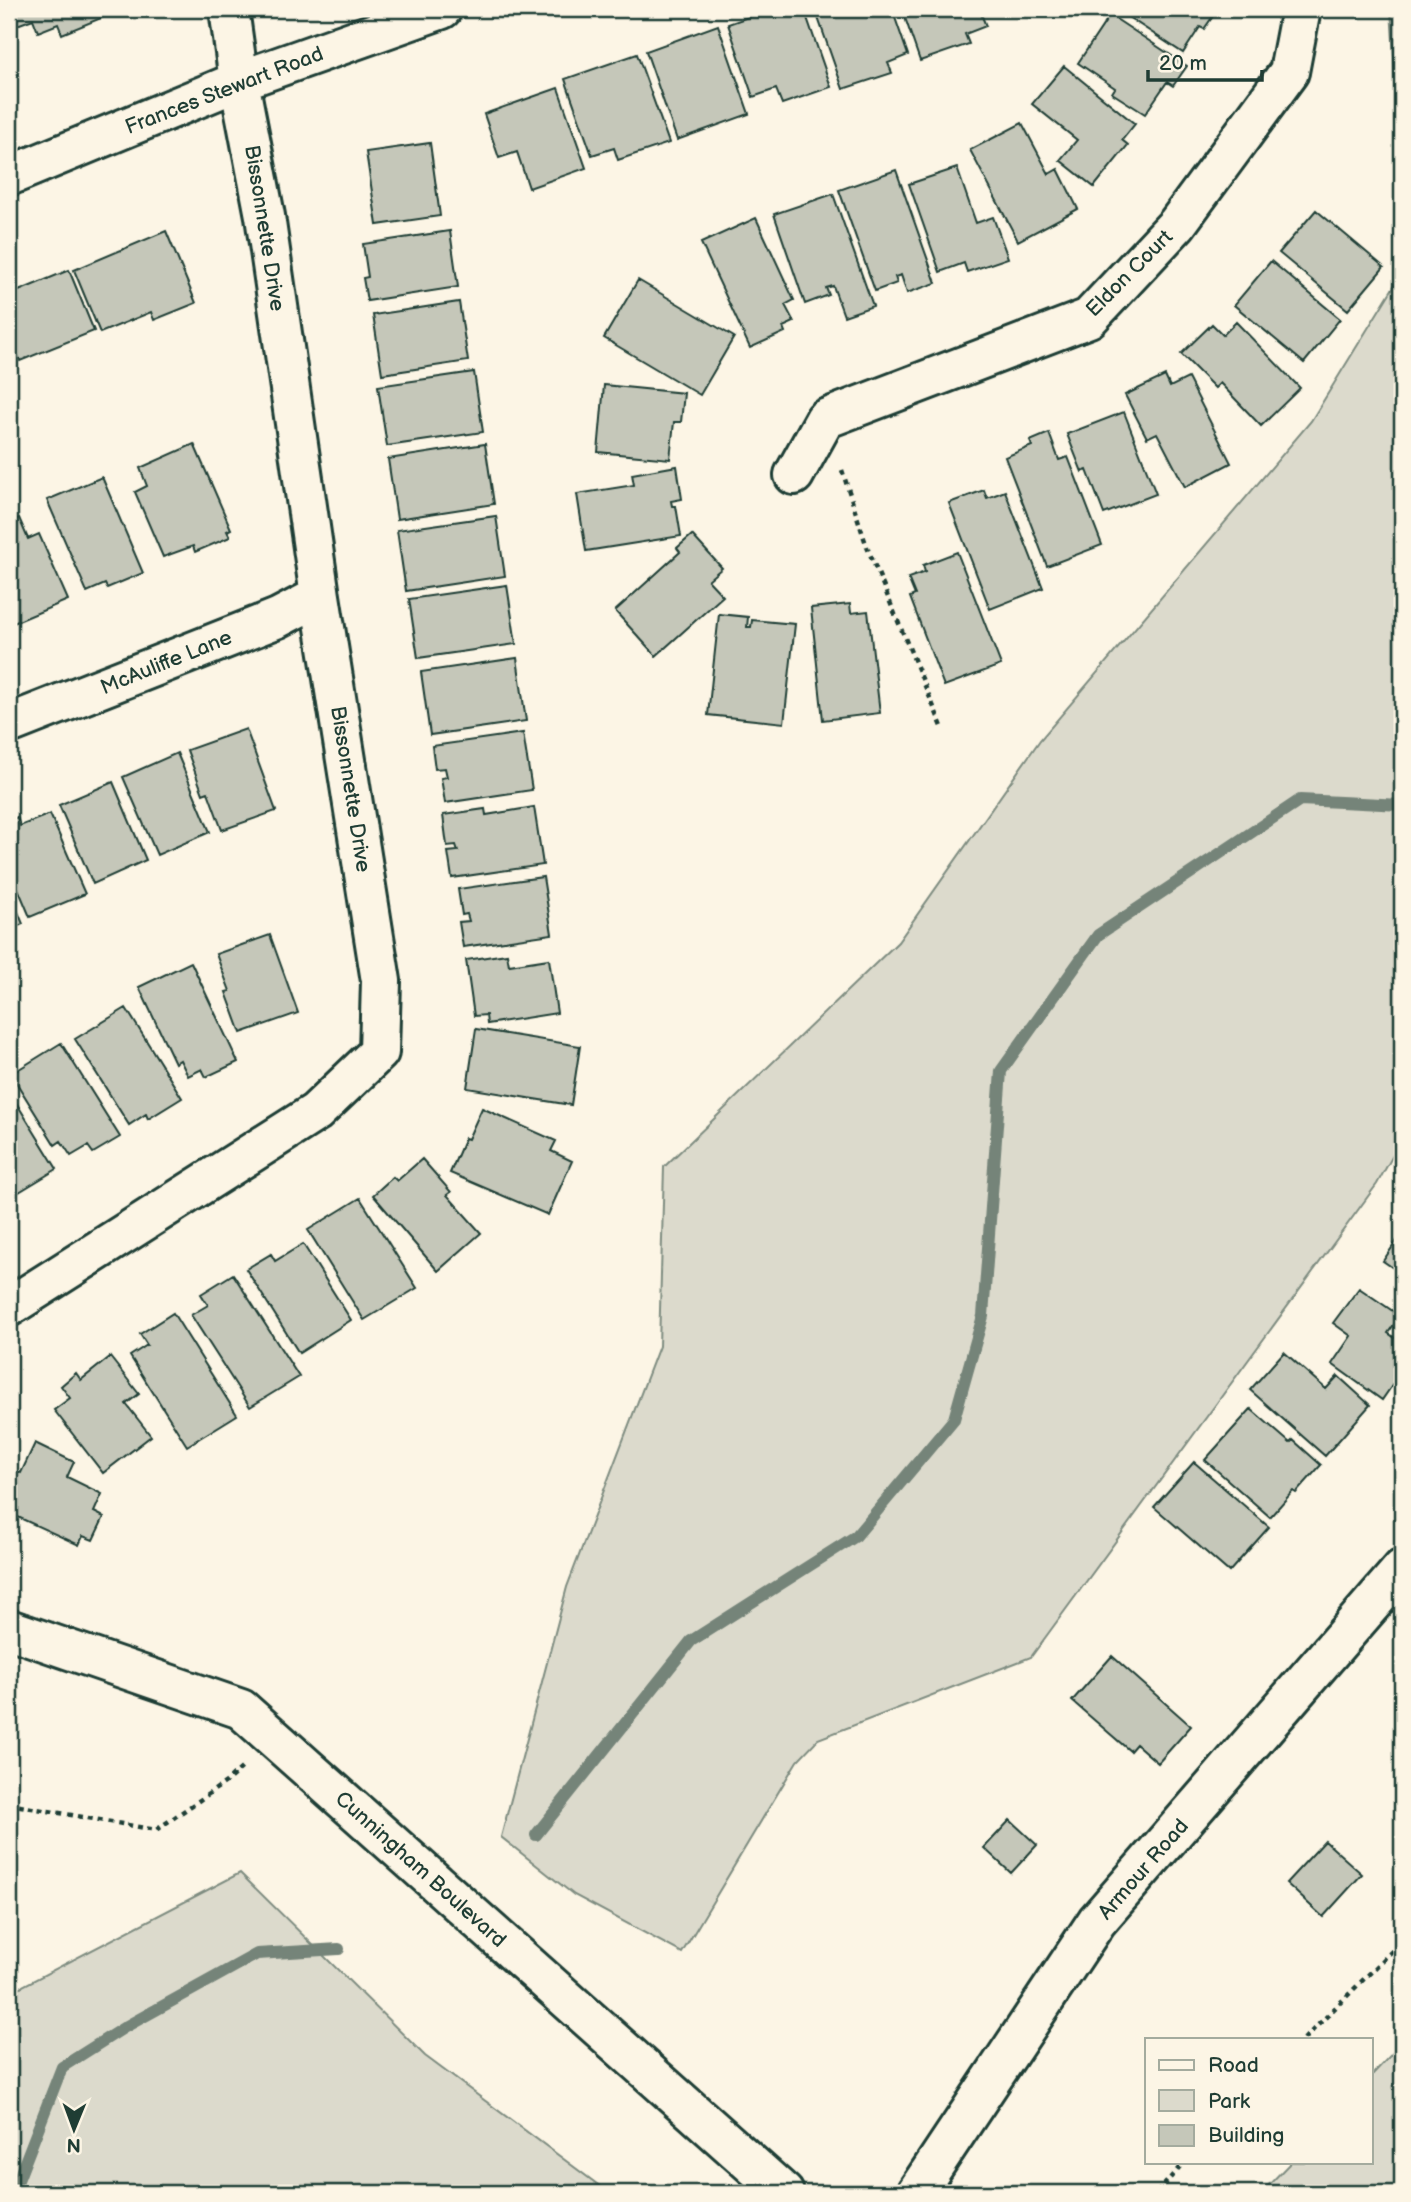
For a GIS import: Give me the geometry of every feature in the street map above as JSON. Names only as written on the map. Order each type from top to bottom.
[{"type":"street","name":"Bissonnette Drive","points":[[9,1307],[316,1111],[379,1052],[381,981],[320,596],[265,216],[239,81],[229,9]]},
{"type":"street","name":"Frances Stewart Road","points":[[9,176],[239,81],[442,9]]},
{"type":"street","name":"Eldon Court","points":[[825,419],[1089,318],[1177,224],[1289,72],[1301,9]]},
{"type":"street","points":[[794,475],[825,419]]},
{"type":"street","name":"McAuliffe Lane","points":[[9,724],[278,618],[320,596]]},
{"type":"street","name":"Armour Road","points":[[916,2193],[1097,1921],[1402,1569]]},
{"type":"street","name":"Cunningham Boulevard","points":[[9,1629],[241,1709],[784,2193]]},
{"type":"path","points":[[825,419],[867,547],[943,729]]},
{"type":"path","points":[[9,1804],[156,1830],[226,1783],[274,1739]]},
{"type":"path","points":[[1305,2038],[1402,1941]]},
{"type":"path","points":[[1157,2193],[1182,2164]]},
{"type":"green space","points":[[1391,9],[1402,9],[1402,185]]},
{"type":"green space","points":[[1402,273],[1402,1139],[1377,1184],[1031,1657],[818,1739],[797,1761],[682,1953],[574,1895],[501,1837],[567,1587],[659,1346],[664,1167],[898,942],[1040,740],[1311,421]]},
{"type":"green space","points":[[240,1873],[425,2056],[609,2193],[9,2193],[9,1993]]},
{"type":"green space","points":[[1402,2043],[1402,2193],[1261,2193],[1289,2164],[1372,2164],[1372,2075]]},
{"type":"building","points":[[9,9],[109,9],[111,14],[62,34],[58,24],[38,32],[33,19],[9,28]]},
{"type":"building","points":[[771,9],[804,9],[831,87],[782,104],[776,89],[753,97],[728,24]]},
{"type":"building","points":[[815,9],[892,9],[908,55],[888,63],[892,73],[843,89]]},
{"type":"building","points":[[902,9],[979,9],[986,26],[965,34],[969,44],[920,61]]},
{"type":"building","points":[[1116,9],[1218,9],[1204,29],[1200,27],[1183,53]]},
{"type":"building","points":[[1110,15],[1187,66],[1173,86],[1167,82],[1145,114],[1112,93],[1115,88],[1078,63]]},
{"type":"building","points":[[718,25],[749,114],[677,140],[646,51]]},
{"type":"building","points":[[637,54],[669,143],[618,160],[614,148],[592,155],[565,79]]},
{"type":"building","points":[[1064,66],[1135,124],[1122,140],[1128,145],[1094,187],[1060,160],[1077,140],[1032,104]]},
{"type":"building","points":[[558,88],[586,168],[529,188],[517,152],[499,158],[484,114]]},
{"type":"building","points":[[1022,123],[1049,174],[1058,169],[1078,209],[1018,241],[970,150]]},
{"type":"building","points":[[430,143],[440,216],[377,225],[366,152]]},
{"type":"building","points":[[957,168],[976,223],[993,217],[1008,258],[967,272],[964,263],[940,272],[909,184]]},
{"type":"building","points":[[896,170],[936,283],[907,293],[901,275],[895,277],[897,283],[875,291],[839,190]]},
{"type":"building","points":[[833,194],[873,306],[844,316],[833,286],[826,288],[829,295],[805,304],[774,214]]},
{"type":"building","points":[[1316,210],[1384,267],[1348,310],[1279,253]]},
{"type":"building","points":[[756,218],[794,300],[785,305],[794,322],[783,327],[785,332],[750,348],[701,243]]},
{"type":"building","points":[[166,231],[196,303],[154,320],[151,312],[100,333],[74,270]]},
{"type":"building","points":[[450,231],[458,287],[367,301],[363,278],[368,277],[363,244]]},
{"type":"building","points":[[1271,261],[1340,319],[1304,363],[1234,305]]},
{"type":"building","points":[[69,270],[94,331],[20,361],[9,334],[9,295]]},
{"type":"building","points":[[638,280],[734,337],[700,395],[604,338]]},
{"type":"building","points":[[459,302],[468,361],[382,374],[373,315]]},
{"type":"building","points":[[1236,322],[1300,388],[1261,426],[1220,383],[1215,388],[1181,354],[1212,324],[1223,335]]},
{"type":"building","points":[[9,350],[15,365],[9,368]]},
{"type":"building","points":[[474,372],[483,432],[387,446],[378,386]]},
{"type":"building","points":[[1165,376],[1170,387],[1188,378],[1231,463],[1185,487],[1157,433],[1147,438],[1125,395]]},
{"type":"building","points":[[604,385],[684,393],[681,422],[674,422],[670,459],[598,452]]},
{"type":"building","points":[[1124,412],[1156,494],[1104,514],[1087,470],[1082,472],[1067,434]]},
{"type":"building","points":[[1049,433],[1059,460],[1068,457],[1102,545],[1047,566],[1005,457],[1032,446],[1030,441]]},
{"type":"building","points":[[194,444],[231,529],[227,531],[230,537],[195,552],[193,546],[163,557],[135,492],[147,486],[140,468]]},
{"type":"building","points":[[485,444],[494,504],[397,519],[388,459]]},
{"type":"building","points":[[677,466],[682,499],[671,501],[672,506],[676,506],[681,536],[586,551],[577,494],[634,485],[632,474]]},
{"type":"building","points":[[102,477],[143,573],[107,588],[105,584],[87,592],[47,500]]},
{"type":"building","points":[[984,490],[987,498],[1005,491],[1043,588],[990,609],[949,503]]},
{"type":"building","points":[[496,516],[505,576],[406,591],[397,530]]},
{"type":"building","points":[[19,518],[28,539],[39,534],[68,600],[9,625],[9,522]]},
{"type":"building","points":[[692,535],[722,568],[708,580],[723,596],[656,656],[615,611],[680,552],[677,548]]},
{"type":"building","points":[[957,552],[1001,665],[944,686],[910,597],[915,595],[908,578],[925,572],[923,565]]},
{"type":"building","points":[[507,585],[516,644],[418,658],[409,599]]},
{"type":"building","points":[[850,604],[851,613],[868,611],[880,713],[823,720],[811,608]]},
{"type":"building","points":[[719,614],[748,617],[747,627],[751,627],[752,620],[795,624],[784,723],[708,715]]},
{"type":"building","points":[[517,658],[526,721],[430,735],[421,672]]},
{"type":"building","points":[[246,729],[276,811],[222,830],[208,792],[203,794],[187,750]]},
{"type":"building","points":[[523,733],[532,790],[445,803],[441,778],[447,777],[445,768],[435,769],[432,746]]},
{"type":"building","points":[[177,753],[210,832],[157,855],[123,777]]},
{"type":"building","points":[[113,782],[146,860],[93,884],[59,805]]},
{"type":"building","points":[[534,807],[543,865],[452,878],[448,852],[458,851],[456,845],[447,846],[443,815],[485,809],[486,815]]},
{"type":"building","points":[[50,814],[85,894],[30,917],[9,867],[9,821],[17,817],[20,826]]},
{"type":"building","points":[[543,877],[552,934],[463,947],[459,922],[469,921],[467,914],[462,915],[458,889]]},
{"type":"building","points":[[9,890],[23,924],[9,930]]},
{"type":"building","points":[[270,935],[298,1013],[241,1033],[226,992],[230,991],[216,954]]},
{"type":"building","points":[[507,954],[509,965],[549,959],[557,1013],[487,1024],[486,1015],[474,1016],[466,960]]},
{"type":"building","points":[[191,962],[238,1062],[206,1077],[202,1069],[188,1076],[180,1060],[175,1063],[139,987]]},
{"type":"building","points":[[126,1008],[182,1098],[148,1119],[146,1114],[129,1125],[75,1039]]},
{"type":"building","points":[[476,1029],[580,1046],[571,1105],[467,1088]]},
{"type":"building","points":[[61,1043],[120,1137],[93,1153],[88,1146],[71,1156],[61,1141],[55,1145],[11,1074]]},
{"type":"building","points":[[9,1091],[57,1169],[9,1198]]},
{"type":"building","points":[[482,1108],[556,1141],[551,1151],[572,1161],[548,1215],[450,1173]]},
{"type":"building","points":[[422,1159],[451,1192],[447,1195],[481,1233],[438,1271],[373,1195],[393,1177],[397,1181]]},
{"type":"building","points":[[360,1198],[417,1288],[364,1320],[308,1230]]},
{"type":"building","points":[[1402,1233],[1402,1274],[1383,1261]]},
{"type":"building","points":[[303,1244],[351,1320],[299,1353],[246,1269],[271,1254],[275,1261]]},
{"type":"building","points":[[233,1274],[299,1377],[250,1407],[191,1315],[208,1305],[201,1294]]},
{"type":"building","points":[[1359,1288],[1400,1316],[1388,1333],[1402,1343],[1402,1371],[1382,1400],[1332,1364],[1351,1336],[1333,1323]]},
{"type":"building","points":[[1402,1289],[1402,1305],[1395,1300]]},
{"type":"building","points":[[173,1313],[237,1415],[187,1446],[130,1356],[147,1345],[140,1334]]},
{"type":"building","points":[[1284,1352],[1326,1389],[1338,1376],[1370,1405],[1325,1456],[1250,1390]]},
{"type":"building","points":[[110,1357],[139,1394],[126,1404],[151,1436],[103,1473],[54,1410],[70,1398],[61,1386],[76,1373],[81,1380]]},
{"type":"building","points":[[1251,1409],[1290,1443],[1293,1440],[1321,1465],[1270,1517],[1205,1460]]},
{"type":"building","points":[[35,1443],[74,1462],[67,1477],[102,1494],[94,1512],[104,1517],[93,1540],[83,1536],[79,1545],[9,1513],[9,1484],[15,1470],[21,1473]]},
{"type":"building","points":[[1194,1462],[1269,1527],[1229,1572],[1154,1507]]},
{"type":"building","points":[[1112,1656],[1191,1726],[1158,1763],[1136,1744],[1130,1751],[1072,1701]]},
{"type":"building","points":[[1010,1820],[1037,1845],[1011,1873],[984,1848]]},
{"type":"building","points":[[1325,1841],[1362,1874],[1323,1917],[1286,1883]]},
{"type":"waterway","points":[[536,1835],[691,1641],[856,1536],[954,1419],[983,1316],[1001,1071],[1098,935],[1300,800],[1402,805]]},
{"type":"waterway","points":[[13,2193],[62,2067],[125,2027],[257,1954],[339,1949]]}]
